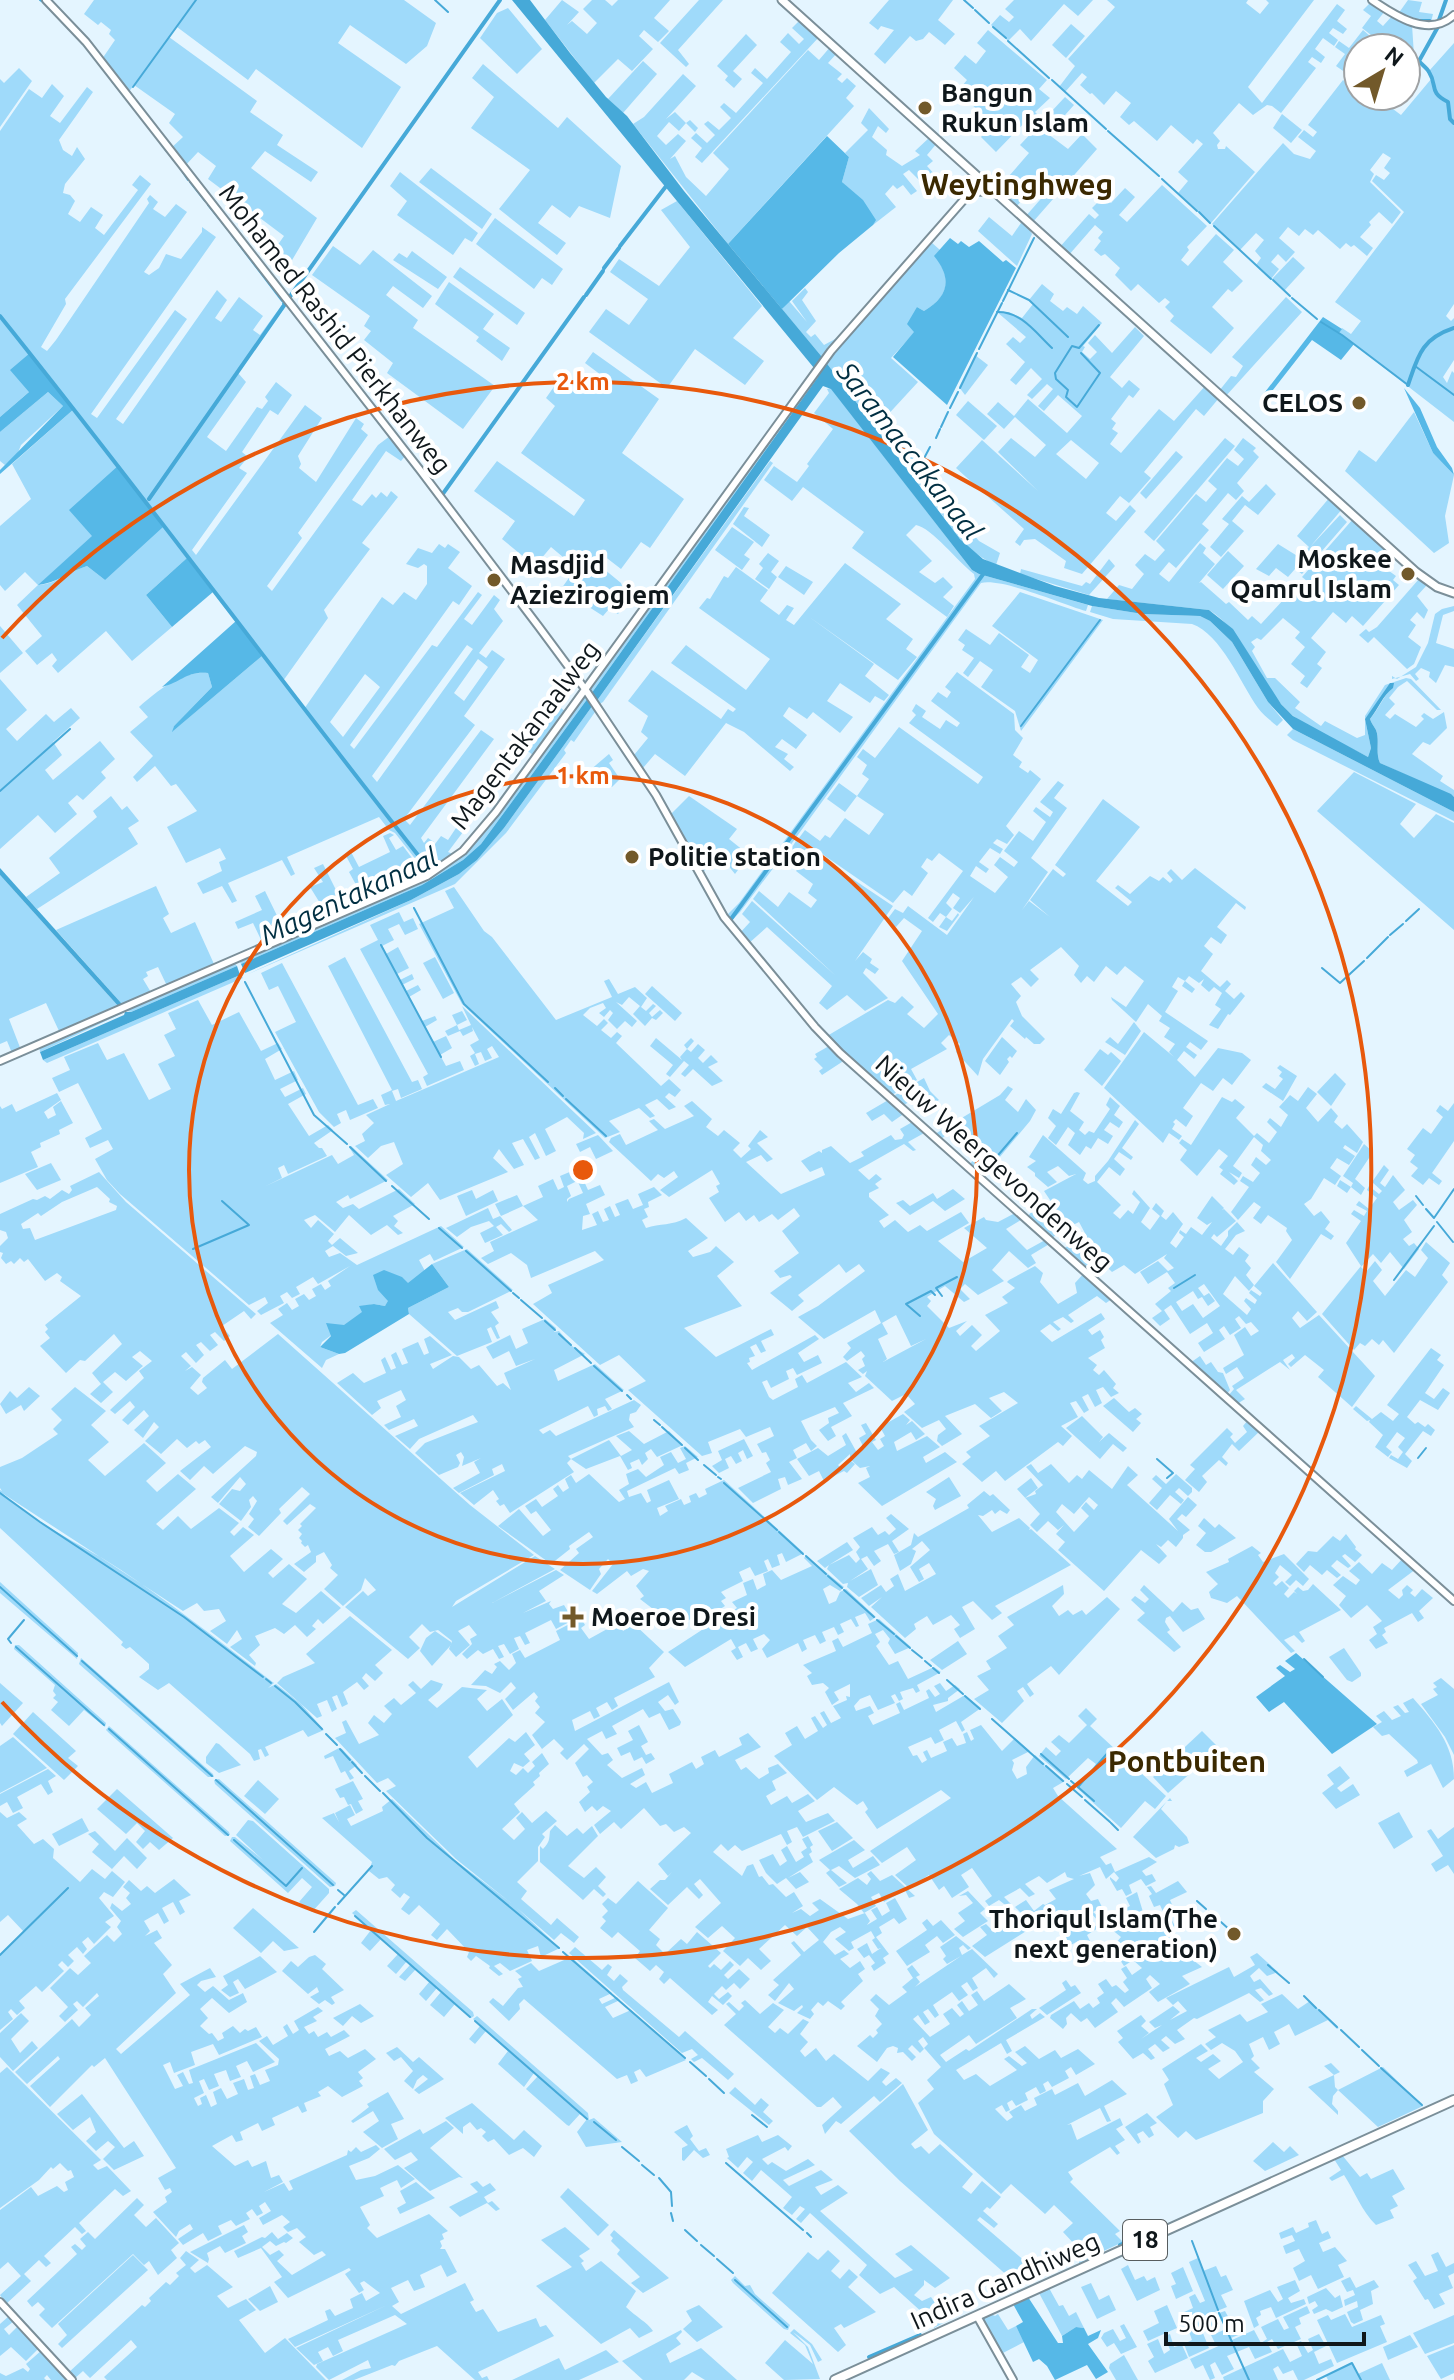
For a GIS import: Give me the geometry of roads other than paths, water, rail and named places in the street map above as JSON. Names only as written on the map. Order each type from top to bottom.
[{"type":"main road","points":[[782,0],[974,175],[981,187],[995,193],[1421,576],[1437,587],[1453,592]]},
{"type":"main road","name":"Indira Gandhiweg","points":[[835,2380],[1454,2100]]},
{"type":"street","name":"Mohamed Rashid Pierkhanweg","points":[[46,0],[86,42],[420,470],[586,691]]},
{"type":"street","points":[[1372,0],[1408,22],[1439,23],[1454,15]]},
{"type":"street","name":"Magentakanaalweg","points":[[0,1061],[436,871],[475,840],[831,351],[966,196],[981,187]]},
{"type":"street","name":"Nieuw Weergevondenweg","points":[[586,691],[661,802],[724,917],[824,1037],[1454,1601]]},
{"type":"street","points":[[0,2302],[72,2380]]},
{"type":"street","points":[[977,2316],[1013,2380]]},
{"type":"waterway","points":[[40,0],[48,6]]},
{"type":"waterway","points":[[133,87],[196,0]]},
{"type":"waterway","points":[[435,0],[448,12]]},
{"type":"waterway","points":[[289,298],[500,0]]},
{"type":"waterway","points":[[964,0],[973,8]]},
{"type":"waterway","points":[[1439,20],[1446,0]]},
{"type":"waterway","points":[[975,10],[989,23]]},
{"type":"waterway","points":[[1416,20],[1430,20]]},
{"type":"waterway","points":[[1439,25],[1419,61],[1432,77],[1438,95],[1448,102],[1450,119],[1454,123]]},
{"type":"waterway","points":[[993,27],[1006,38]]},
{"type":"waterway","points":[[80,39],[111,79]]},
{"type":"waterway","points":[[1008,41],[1049,78]]},
{"type":"waterway","points":[[1052,80],[1106,129]]},
{"type":"waterway","points":[[112,81],[126,98]]},
{"type":"waterway","points":[[143,120],[161,143]]},
{"type":"waterway","points":[[1108,131],[1159,176]]},
{"type":"waterway","points":[[165,149],[170,155]]},
{"type":"waterway","points":[[172,158],[176,163]]},
{"type":"waterway","points":[[178,165],[188,180]]},
{"type":"waterway","points":[[1162,179],[1197,211]]},
{"type":"waterway","points":[[190,182],[205,201]]},
{"type":"waterway","points":[[620,246],[667,185]]},
{"type":"waterway","points":[[208,205],[228,230]]},
{"type":"waterway","points":[[1199,212],[1210,223]]},
{"type":"waterway","points":[[1214,226],[1271,279]]},
{"type":"waterway","points":[[231,234],[282,301]]},
{"type":"waterway","points":[[1003,301],[1034,238]]},
{"type":"waterway","points":[[604,268],[619,248]]},
{"type":"waterway","points":[[586,295],[603,271]]},
{"type":"waterway","points":[[1273,280],[1290,296]]},
{"type":"waterway","points":[[1008,290],[1029,300],[1068,337]]},
{"type":"waterway","points":[[442,495],[584,297]]},
{"type":"waterway","points":[[1292,298],[1317,319]]},
{"type":"waterway","points":[[979,349],[1002,303]]},
{"type":"waterway","points":[[149,499],[285,304]]},
{"type":"waterway","points":[[997,312],[1021,319],[1052,348]]},
{"type":"waterway","name":"Magentakanaal","points":[[0,316],[429,869]]},
{"type":"waterway","points":[[1321,322],[1408,385]]},
{"type":"waterway","points":[[1081,353],[1100,373],[1077,407],[1066,397],[1068,390],[1056,379],[1055,373],[1072,346],[1079,348],[1099,325]]},
{"type":"waterway","points":[[1408,385],[1422,350],[1434,337],[1454,328]]},
{"type":"waterway","points":[[960,388],[977,353]]},
{"type":"waterway","points":[[1415,366],[1454,395]]},
{"type":"waterway","points":[[950,408],[958,392]]},
{"type":"waterway","points":[[941,427],[948,412]]},
{"type":"waterway","name":"Saramaccakanaal","points":[[936,438],[940,429]]},
{"type":"waterway","name":"Saramaccakanaal","points":[[921,464],[930,447]]},
{"type":"waterway","points":[[731,919],[984,573]]},
{"type":"waterway","points":[[1021,726],[1100,620]]},
{"type":"waterway","points":[[0,791],[70,729]]},
{"type":"waterway","points":[[731,919],[743,904]]},
{"type":"waterway","points":[[414,908],[464,1004],[548,1082]]},
{"type":"waterway","points":[[1406,921],[1419,909]]},
{"type":"waterway","points":[[1390,935],[1403,924]]},
{"type":"waterway","points":[[1367,958],[1388,937]]},
{"type":"waterway","points":[[381,945],[441,1057]]},
{"type":"waterway","points":[[1322,968],[1340,983],[1364,961]]},
{"type":"waterway","points":[[245,982],[314,1115],[347,1144]]},
{"type":"waterway","points":[[555,1088],[563,1096]]},
{"type":"waterway","points":[[566,1099],[606,1136]]},
{"type":"waterway","points":[[982,1174],[1017,1133]]},
{"type":"waterway","points":[[350,1147],[386,1181]]},
{"type":"waterway","points":[[392,1186],[429,1219]]},
{"type":"waterway","points":[[1426,1209],[1434,1218],[1454,1189]]},
{"type":"waterway","points":[[1416,1196],[1423,1205]]},
{"type":"waterway","points":[[193,1249],[249,1225],[222,1201]]},
{"type":"waterway","points":[[1437,1222],[1453,1242]]},
{"type":"waterway","points":[[1394,1280],[1434,1226]]},
{"type":"waterway","points":[[439,1228],[462,1248]]},
{"type":"waterway","points":[[466,1251],[511,1291]]},
{"type":"waterway","points":[[1174,1288],[1195,1275]]},
{"type":"waterway","points":[[942,1296],[936,1288],[957,1277]]},
{"type":"waterway","points":[[920,1316],[906,1304],[931,1291],[935,1295]]},
{"type":"waterway","points":[[513,1293],[519,1298]]},
{"type":"waterway","points":[[521,1300],[542,1318]]},
{"type":"waterway","points":[[545,1321],[555,1330]]},
{"type":"waterway","points":[[559,1334],[571,1345]]},
{"type":"waterway","points":[[575,1348],[591,1363]]},
{"type":"waterway","points":[[594,1366],[622,1391]]},
{"type":"waterway","points":[[627,1395],[631,1399]]},
{"type":"waterway","points":[[654,1420],[660,1425]]},
{"type":"waterway","points":[[662,1427],[682,1445]]},
{"type":"waterway","points":[[685,1448],[698,1460]]},
{"type":"waterway","points":[[1418,1458],[1426,1448]]},
{"type":"waterway","points":[[1157,1459],[1173,1473],[1167,1478]]},
{"type":"waterway","points":[[704,1465],[716,1475]]},
{"type":"waterway","points":[[724,1483],[777,1530]]},
{"type":"waterway","points":[[0,1493],[184,1617],[263,1677]]},
{"type":"waterway","points":[[779,1532],[803,1554]]},
{"type":"waterway","points":[[806,1556],[826,1574]]},
{"type":"waterway","points":[[828,1576],[842,1588]]},
{"type":"waterway","points":[[0,1587],[77,1656]]},
{"type":"waterway","points":[[844,1590],[874,1617]]},
{"type":"waterway","points":[[11,1643],[8,1639],[24,1620]]},
{"type":"waterway","points":[[877,1620],[894,1634]]},
{"type":"waterway","points":[[896,1636],[910,1648]]},
{"type":"waterway","points":[[16,1647],[104,1725]]},
{"type":"waterway","points":[[912,1650],[922,1658]]},
{"type":"waterway","points":[[1304,1659],[1323,1677]]},
{"type":"waterway","points":[[82,1661],[212,1776]]},
{"type":"waterway","points":[[925,1661],[931,1666]]},
{"type":"waterway","points":[[933,1668],[939,1673]]},
{"type":"waterway","points":[[266,1679],[271,1683]]},
{"type":"waterway","points":[[947,1680],[963,1694]]},
{"type":"waterway","points":[[275,1686],[322,1729]]},
{"type":"waterway","points":[[965,1696],[980,1709]]},
{"type":"waterway","points":[[992,1719],[1043,1764]]},
{"type":"waterway","points":[[109,1729],[228,1835]]},
{"type":"waterway","points":[[326,1734],[337,1745]]},
{"type":"waterway","points":[[340,1749],[350,1760]]},
{"type":"waterway","points":[[1078,1787],[1111,1749]]},
{"type":"waterway","points":[[1041,1754],[1069,1779]]},
{"type":"waterway","points":[[352,1762],[362,1773]]},
{"type":"waterway","points":[[1046,1766],[1063,1781]]},
{"type":"waterway","points":[[365,1776],[380,1791]]},
{"type":"waterway","points":[[216,1780],[333,1885]]},
{"type":"waterway","points":[[1071,1781],[1094,1801]]},
{"type":"waterway","points":[[1067,1784],[1082,1797]]},
{"type":"waterway","points":[[383,1793],[427,1838],[559,1948]]},
{"type":"waterway","points":[[1085,1800],[1110,1822]]},
{"type":"waterway","points":[[1111,1823],[1118,1830]]},
{"type":"waterway","points":[[234,1840],[286,1886],[302,1868]]},
{"type":"waterway","points":[[338,1904],[372,1866]]},
{"type":"waterway","points":[[0,1955],[68,1888]]},
{"type":"waterway","points":[[338,1890],[344,1895]]},
{"type":"waterway","points":[[1197,1901],[1206,1909]]},
{"type":"waterway","points":[[314,1932],[335,1907]]},
{"type":"waterway","points":[[1209,1911],[1218,1919]]},
{"type":"waterway","points":[[355,1916],[470,2017]]},
{"type":"waterway","points":[[1221,1922],[1231,1931]]},
{"type":"waterway","points":[[563,1952],[685,2058]]},
{"type":"waterway","points":[[1268,1965],[1289,1983]]},
{"type":"waterway","points":[[1304,1996],[1316,2008]]},
{"type":"waterway","points":[[1319,2010],[1337,2027]]},
{"type":"waterway","points":[[475,2021],[587,2119]]},
{"type":"waterway","points":[[1341,2030],[1359,2047]]},
{"type":"waterway","points":[[1362,2050],[1379,2066]]},
{"type":"waterway","points":[[690,2062],[706,2076]]},
{"type":"waterway","points":[[1381,2068],[1422,2105]]},
{"type":"waterway","points":[[709,2079],[724,2093]]},
{"type":"waterway","points":[[752,2115],[767,2127]]},
{"type":"waterway","points":[[594,2122],[616,2140]]},
{"type":"waterway","points":[[622,2147],[639,2161]]},
{"type":"waterway","points":[[726,2163],[803,2230]]},
{"type":"waterway","points":[[642,2165],[654,2175]]},
{"type":"waterway","points":[[659,2178],[671,2192],[672,2206]]},
{"type":"waterway","points":[[671,2213],[673,2221]]},
{"type":"waterway","points":[[1120,2245],[1155,2229]]},
{"type":"waterway","points":[[685,2230],[697,2241]]},
{"type":"waterway","points":[[807,2233],[811,2237]]},
{"type":"waterway","points":[[1192,2241],[1218,2310]]},
{"type":"waterway","points":[[701,2245],[714,2256]]},
{"type":"waterway","points":[[717,2259],[733,2273]]},
{"type":"waterway","points":[[735,2280],[787,2327]]},
{"type":"waterway","points":[[1219,2313],[1249,2380]]},
{"type":"waterway","points":[[869,2357],[920,2335]]},
{"type":"waterway","points":[[1317,2380],[1352,2363],[1361,2380]]},
{"type":"place","name":"Bangun Rukun Islam","points":[[925,108]]},
{"type":"place","name":"CELOS","points":[[1359,403]]},
{"type":"place","name":"Moskee Qamrul Islam","points":[[1408,574]]},
{"type":"place","name":"Masdjid Aziezirogiem","points":[[494,580]]},
{"type":"place","name":"Politie station","points":[[632,857]]},
{"type":"place","name":"Moeroe Dresi","points":[[573,1617]]},
{"type":"place","name":"Thoriqul Islam(The next generation)","points":[[1234,1934]]},
{"type":"district","name":"Weytinghweg","points":[[1017,185]]},
{"type":"district","name":"Pontbuiten","points":[[1187,1762]]}]
